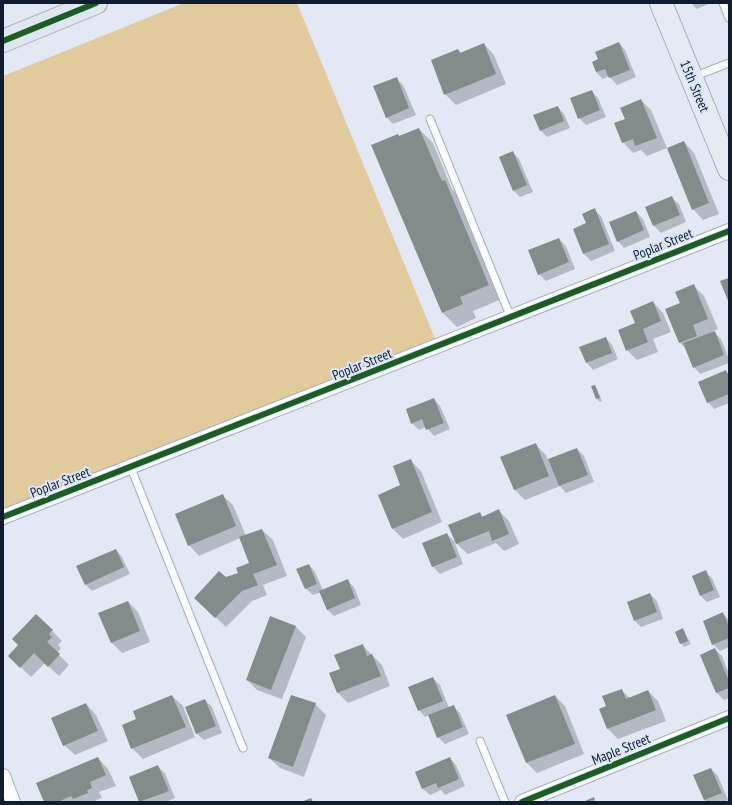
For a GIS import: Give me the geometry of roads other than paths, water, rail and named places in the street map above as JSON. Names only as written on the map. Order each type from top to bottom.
[{"type":"highway","points":[[3,41],[96,3]]},
{"type":"main road","name":"15th Street","points":[[660,3],[729,169]]},
{"type":"street","name":"Poplar Street","points":[[3,517],[131,468],[729,231]]},
{"type":"street","name":"Maple Street","points":[[522,802],[729,718]]},
{"type":"street","points":[[3,776],[14,802]]},
{"type":"lane","points":[[723,3],[729,18]]},
{"type":"lane","points":[[692,78],[729,63]]},
{"type":"lane","points":[[430,119],[511,318]]},
{"type":"lane","points":[[131,468],[243,748]]},
{"type":"lane","points":[[480,741],[505,802]]}]
